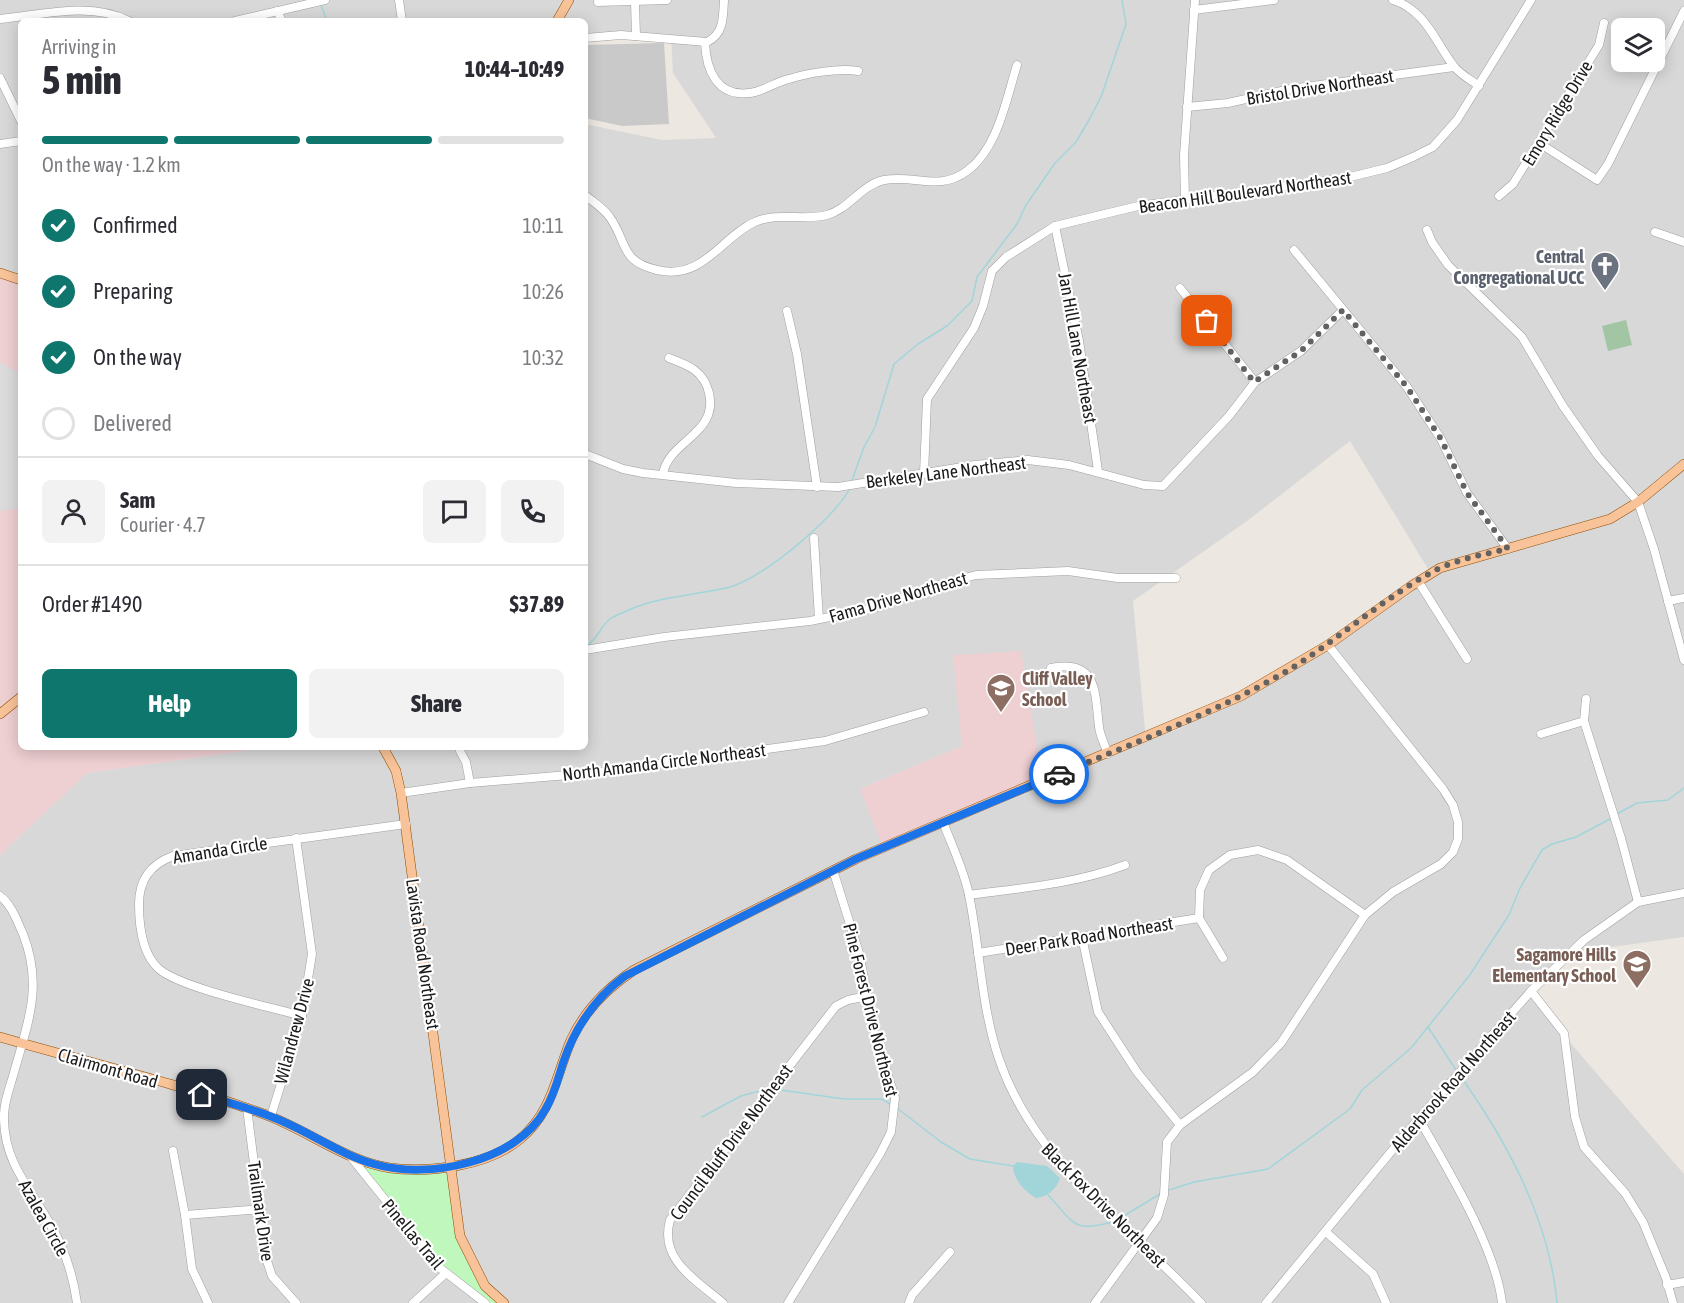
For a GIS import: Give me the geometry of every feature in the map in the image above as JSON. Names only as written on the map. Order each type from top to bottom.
[{"type":"main road","points":[[559,18],[569,0]]},
{"type":"main road","points":[[0,273],[18,278]]},
{"type":"main road","name":"Clairmont Road","points":[[0,1036],[248,1108],[271,1116],[349,1155],[375,1165],[402,1169],[451,1165],[496,1154],[515,1143],[534,1126],[547,1108],[580,1024],[594,1004],[615,983],[634,970],[833,870],[1241,696],[1328,645],[1418,580],[1452,564],[1601,523],[1638,502],[1684,464]]},
{"type":"main road","points":[[0,714],[18,699]]},
{"type":"main road","name":"Lavista Road Northeast","points":[[385,750],[396,771],[406,824],[460,1236],[485,1287],[504,1303]]},
{"type":"street","points":[[248,18],[325,0]]},
{"type":"street","points":[[399,0],[402,18]]},
{"type":"street","points":[[598,2],[667,0]]},
{"type":"street","points":[[588,38],[636,36],[705,42],[715,38],[720,30],[724,0]]},
{"type":"street","points":[[1185,201],[1187,107],[1195,0]]},
{"type":"street","points":[[1194,10],[1274,0]]},
{"type":"street","points":[[1394,0],[1415,11],[1426,23],[1454,67],[1479,86]]},
{"type":"street","name":"Beacon Hill Boulevard Northeast","points":[[924,474],[927,399],[974,328],[996,265],[1055,226],[1138,206],[1312,184],[1387,168],[1433,147],[1457,120],[1531,0]]},
{"type":"street","points":[[635,2],[636,36]]},
{"type":"street","points":[[0,20],[81,10],[108,12],[122,18]]},
{"type":"street","points":[[277,11],[280,18]]},
{"type":"street","points":[[1539,143],[1597,180],[1608,164],[1684,11]]},
{"type":"street","name":"Emory Ridge Drive","points":[[1499,196],[1513,184],[1599,45],[1604,23]]},
{"type":"street","points":[[705,42],[705,54],[715,82],[724,90],[736,93],[750,93],[798,76],[858,71]]},
{"type":"street","points":[[588,198],[610,217],[623,246],[638,264],[674,272],[694,266],[709,259],[755,221],[828,215],[873,183],[902,178],[939,183],[967,171],[985,152],[993,138],[1017,65]]},
{"type":"street","name":"Bristol Drive Northeast","points":[[1187,107],[1228,103],[1290,89],[1454,67]]},
{"type":"street","points":[[0,78],[18,114]]},
{"type":"street","points":[[0,144],[18,141]]},
{"type":"street","name":"Jan Hill Lane Northeast","points":[[1055,226],[1079,341],[1098,471]]},
{"type":"street","points":[[1427,230],[1432,242],[1448,265],[1522,338],[1563,406],[1598,456],[1638,502],[1684,660]]},
{"type":"street","points":[[1655,232],[1684,242]]},
{"type":"street","points":[[1294,250],[1413,395],[1441,439],[1467,493],[1508,549]]},
{"type":"street","points":[[1180,288],[1254,382]]},
{"type":"street","name":"Berkeley Lane Northeast","points":[[588,454],[623,469],[736,483],[838,487],[975,465],[1028,460],[1098,471],[1144,485],[1163,486],[1229,416],[1254,382],[1301,351],[1343,310]]},
{"type":"street","points":[[787,311],[797,354],[817,487]]},
{"type":"street","points":[[663,474],[665,465],[697,433],[711,413],[711,400],[703,379],[695,369],[669,358]]},
{"type":"street","points":[[814,538],[819,619]]},
{"type":"street","name":"Fama Drive Northeast","points":[[588,650],[664,637],[819,619],[874,608],[936,585],[976,575],[1046,571],[1118,578],[1176,578]]},
{"type":"street","points":[[1418,580],[1467,659]]},
{"type":"street","points":[[1668,601],[1684,598]]},
{"type":"street","points":[[1095,1303],[1158,1218],[1164,1195],[1164,1151],[1167,1142],[1180,1125],[1253,1072],[1274,1051],[1365,915],[1393,892],[1422,877],[1447,858],[1453,852],[1458,839],[1458,822],[1453,805],[1443,789],[1328,645]]},
{"type":"street","points":[[1051,668],[1075,667],[1090,678],[1096,690],[1099,728],[1108,754]]},
{"type":"street","points":[[1586,699],[1584,721],[1621,838],[1638,902],[1684,893]]},
{"type":"street","name":"North Amanda Circle Northeast","points":[[401,793],[470,783],[593,773],[825,741],[924,712]]},
{"type":"street","points":[[1541,734],[1584,721]]},
{"type":"street","points":[[459,751],[466,762],[470,783]]},
{"type":"street","name":"Black Fox Drive Northeast","points":[[943,822],[969,895],[989,1027],[999,1058],[1026,1119],[1062,1165],[1202,1303]]},
{"type":"street","name":"Amanda Circle","points":[[302,1016],[171,977],[158,968],[145,948],[139,903],[141,886],[159,861],[189,852],[406,824]]},
{"type":"street","name":"Wilandrew Drive","points":[[271,1116],[302,1016],[312,954],[296,838]]},
{"type":"street","points":[[1223,958],[1199,918],[1200,890],[1209,870],[1230,855],[1258,850],[1287,860],[1365,915]]},
{"type":"street","points":[[969,895],[1045,886],[1106,872],[1125,865]]},
{"type":"street","name":"Pine Forest Drive Northeast","points":[[788,1303],[891,1132],[895,1098],[883,1065],[859,953],[833,870]]},
{"type":"street","name":"Azalea Circle","points":[[0,896],[20,927],[28,947],[35,982],[4,1118],[8,1155],[51,1224],[68,1261],[77,1303]]},
{"type":"street","name":"Alderbrook Road Northeast","points":[[1266,1303],[1419,1119],[1531,991],[1584,940],[1638,902]]},
{"type":"street","name":"Deer Park Road Northeast","points":[[978,952],[1199,918]]},
{"type":"street","points":[[1082,937],[1098,1012],[1137,1072],[1180,1125]]},
{"type":"street","points":[[1531,991],[1555,1018],[1564,1033],[1575,1117],[1584,1147],[1625,1193],[1643,1222],[1673,1303]]},
{"type":"street","name":"Council Bluff Drive Northeast","points":[[723,1303],[671,1255],[666,1235],[670,1220],[836,1006],[848,1000],[868,996]]},
{"type":"street","name":"Trailmark Drive","points":[[248,1108],[266,1258],[272,1276],[296,1303]]},
{"type":"street","points":[[1419,1119],[1453,1179],[1491,1260],[1500,1284],[1502,1303]]},
{"type":"street","points":[[173,1151],[192,1269],[208,1303]]},
{"type":"street","name":"Pinellas Trail","points":[[349,1155],[446,1273],[486,1303]]},
{"type":"street","points":[[185,1215],[261,1209]]},
{"type":"street","points":[[1326,1232],[1372,1274],[1386,1303]]},
{"type":"street","points":[[909,1303],[912,1295],[950,1252]]},
{"type":"street","points":[[413,1303],[446,1273]]},
{"type":"street","points":[[1667,1285],[1684,1282]]},
{"type":"shaded area","points":[[0,0],[1684,0],[1684,937],[1568,953],[1527,993],[1684,1174],[1684,1303],[0,1303],[0,855],[87,773],[244,750],[588,750],[588,125],[662,140],[716,138],[673,73],[671,35],[588,34],[588,18],[18,18],[18,277],[0,272]],"holes":[[[1350,441],[1433,577],[1248,691],[1179,729],[1146,740],[1133,601],[1247,521]],[[954,655],[1043,782],[860,789],[962,746]]]},
{"type":"shaded area","points":[[664,43],[669,124],[622,126],[588,119],[588,45]]},
{"type":"shaded area","points":[[0,272],[18,277],[18,750],[244,750],[87,773],[0,855]]},
{"type":"shaded area","points":[[0,362],[18,373],[18,508],[0,511]]},
{"type":"shaded area","points":[[1021,651],[1043,782],[883,847],[860,789],[962,746],[953,655]]},
{"type":"green space","points":[[1626,320],[1632,345],[1608,351],[1602,326]]},
{"type":"green space","points":[[357,1162],[409,1169],[444,1166],[470,1257],[490,1288],[504,1303],[485,1303],[440,1268]]},
{"type":"water","points":[[1017,1162],[1047,1166],[1060,1178],[1057,1186],[1044,1196],[1036,1198],[1017,1180],[1013,1166]]},
{"type":"waterway","points":[[851,483],[864,447],[875,427],[894,364],[918,344],[947,326],[972,301],[977,277],[1017,224],[1026,205],[1055,163],[1076,142],[1089,120],[1101,97],[1126,24],[1122,0]]},
{"type":"waterway","points":[[321,5],[326,18]]},
{"type":"waterway","points":[[588,644],[610,619],[631,609],[667,598],[718,590],[744,582],[778,560],[814,530],[830,515],[850,488]]},
{"type":"waterway","points":[[1617,814],[1637,803],[1668,800],[1684,788]]},
{"type":"waterway","points":[[1166,1191],[1194,1182],[1268,1169],[1350,1109],[1362,1090],[1411,1048],[1469,976],[1509,915],[1520,888],[1542,850],[1552,844],[1576,837],[1610,819]]},
{"type":"waterway","points":[[1428,1027],[1456,1070]]},
{"type":"waterway","points":[[1461,1077],[1495,1129],[1524,1184],[1546,1242],[1557,1303]]},
{"type":"waterway","points":[[702,1117],[741,1096],[767,1089]]},
{"type":"waterway","points":[[774,1089],[844,1099],[882,1099],[890,1104]]},
{"type":"waterway","points":[[897,1108],[941,1142],[970,1159],[1013,1166]]},
{"type":"waterway","points":[[1117,1220],[1160,1194]]},
{"type":"waterway","points":[[1048,1195],[1069,1219],[1081,1226],[1113,1222]]},
{"type":"way so far","points":[[1059,774],[1207,712],[1253,690],[1328,645],[1440,568],[1476,556],[1508,549],[1467,493],[1429,418],[1407,387],[1343,310],[1334,322],[1301,351],[1279,368],[1254,382],[1207,321]]},
{"type":"place","name":"Central Congregational UCC","points":[[1605,292]]},
{"type":"place","name":"Cliff Valley School","points":[[1001,714]]},
{"type":"place","name":"Sagamore Hills Elementary School","points":[[1637,990]]},
{"type":"route","points":[[202,1095],[271,1116],[349,1155],[375,1165],[422,1169],[481,1159],[496,1154],[520,1139],[540,1118],[547,1108],[580,1024],[602,996],[625,976],[856,859],[1059,774]]}]
